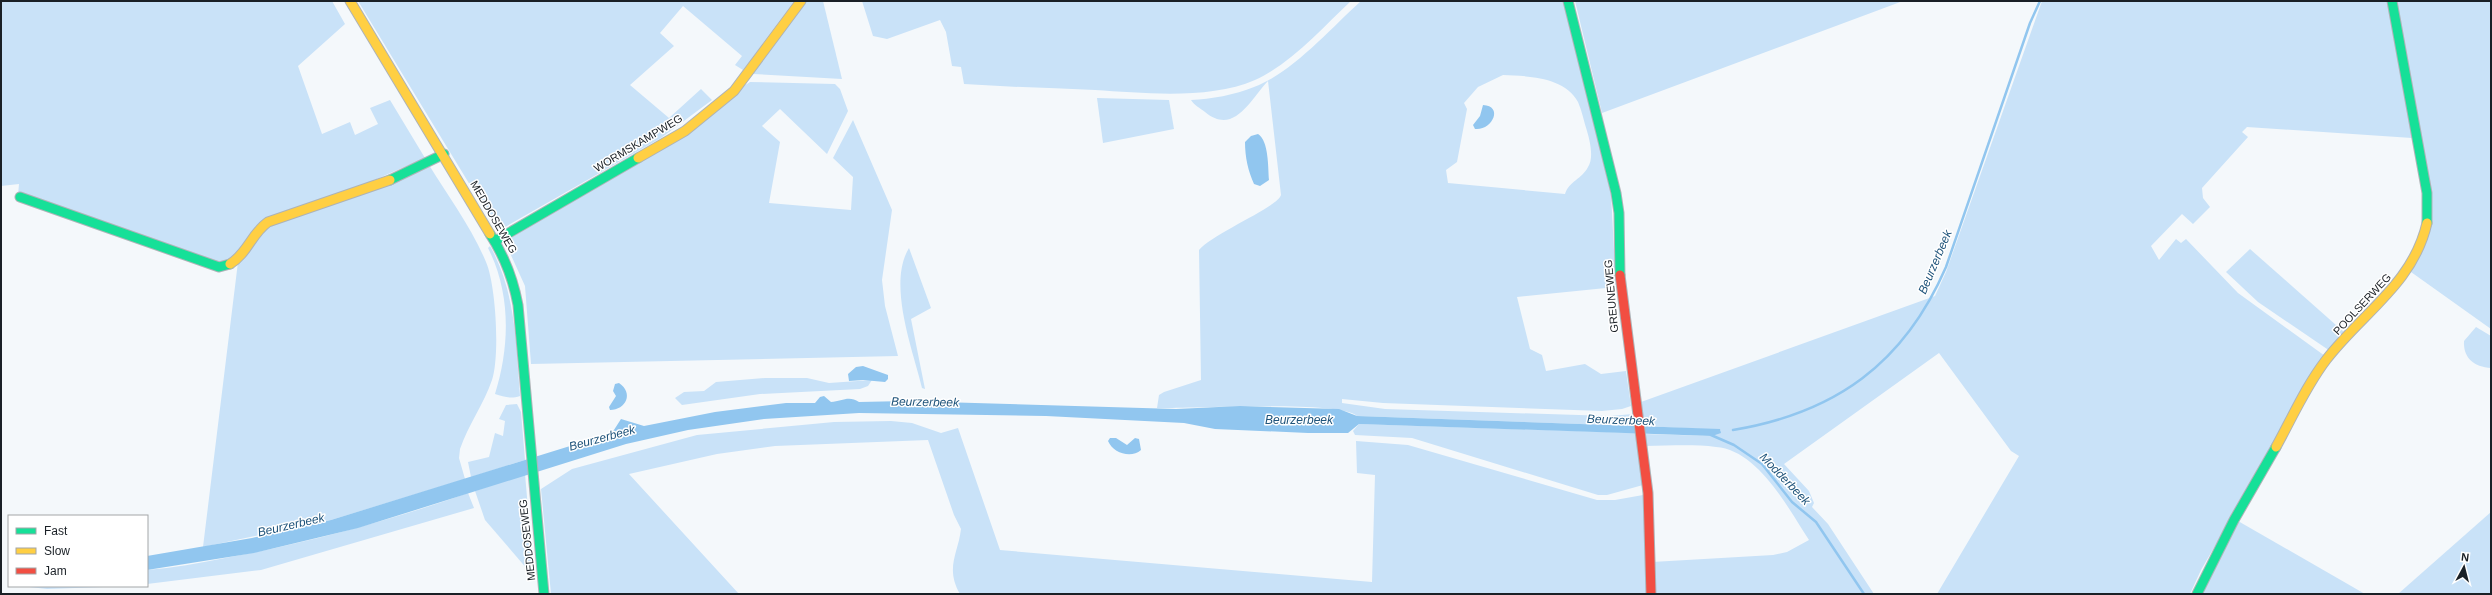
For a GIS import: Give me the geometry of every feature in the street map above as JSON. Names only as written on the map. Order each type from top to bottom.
[{"type":"street","name":"MEDDOSEWEG","points":[[350,1],[444,154],[504,256],[513,280],[518,305],[544,594]]},
{"type":"street","name":"WORMSKAMPWEG","points":[[495,241],[685,131],[734,91],[801,1]]},
{"type":"street","name":"GREUNEWEG","points":[[1568,1],[1616,193],[1619,213],[1620,277],[1648,493],[1651,594]]},
{"type":"street","name":"POOLSERWEG","points":[[2197,594],[2234,520],[2326,360],[2408,272],[2422,245],[2428,219],[2427,193],[2392,1]]},
{"type":"street","points":[[20,197],[212,264],[226,267],[234,263],[255,232],[269,221],[363,190],[444,154]]},
{"type":"shaded area","points":[[1,1],[332,1],[345,24],[298,66],[322,134],[350,122],[355,135],[378,124],[370,108],[390,100],[425,158],[372,181],[285,212],[236,255],[221,263],[18,195],[19,184],[1,186]]},
{"type":"shaded area","points":[[358,1],[794,1],[743,70],[735,65],[742,56],[683,6],[660,33],[674,46],[630,85],[669,118],[701,89],[712,100],[661,138],[498,231]]},
{"type":"shaded area","points":[[805,1],[823,1],[842,79],[753,74]]},
{"type":"shaded area","points":[[862,1],[1351,1],[1294,55],[1281,65],[1255,80],[1237,86],[1217,90],[1176,94],[964,84],[961,67],[952,66],[946,32],[940,20],[887,39],[873,36]]},
{"type":"shaded area","points":[[1361,1],[1564,1],[1611,194],[1616,287],[1517,297],[1530,349],[1542,355],[1546,371],[1585,364],[1601,374],[1626,371],[1631,406],[1622,409],[1602,411],[1383,403],[1342,399],[1342,403],[1385,409],[1610,416],[1633,414],[1635,426],[1357,416],[1345,411],[1323,408],[1262,406],[1157,408],[1159,395],[1201,380],[1199,250],[1206,243],[1217,236],[1269,206],[1281,195],[1268,81],[1241,113],[1233,118],[1225,120],[1215,118],[1191,100],[1215,98],[1247,90],[1282,72],[1324,37]],"holes":[[[1503,75],[1534,77],[1555,83],[1564,87],[1578,102],[1589,140],[1591,159],[1585,171],[1569,186],[1565,194],[1448,183],[1446,170],[1457,162],[1467,109],[1464,103],[1478,87]]]},
{"type":"shaded area","points":[[1575,1],[1903,1],[1602,113]]},
{"type":"shaded area","points":[[2042,1],[2387,1],[2412,138],[2247,127],[2242,132],[2248,137],[2202,188],[2203,198],[2210,207],[2193,224],[2182,214],[2151,246],[2159,260],[2176,239],[2181,243],[2186,239],[2238,293],[2325,356],[2201,570],[2190,594],[1937,594],[2019,456],[2011,451],[1939,353],[1784,464],[1809,491],[1814,503],[1812,507],[1828,524],[1874,594],[1653,594],[1652,562],[1773,555],[1787,552],[1809,540],[1781,497],[1758,469],[1745,458],[1731,451],[1716,447],[1689,445],[1645,446],[1644,434],[1712,436],[1721,430],[1644,426],[1641,402],[1935,296],[1946,272]]},
{"type":"shaded area","points":[[2394,1],[2491,1],[2491,329],[2411,272],[2430,231]]},
{"type":"shaded area","points":[[750,82],[835,84],[840,89],[848,111],[827,154],[780,109],[762,126],[780,142],[769,203],[851,210],[853,177],[833,158],[853,120],[892,210],[882,280],[885,306],[898,356],[531,364],[525,286],[505,242]]},
{"type":"shaded area","points":[[1097,98],[1169,100],[1174,129],[1103,143]]},
{"type":"shaded area","points":[[429,165],[467,225],[480,249],[489,273],[494,303],[496,321],[496,355],[494,369],[489,389],[467,431],[460,449],[459,458],[465,479],[331,520],[203,547],[238,262],[258,231]]},
{"type":"shaded area","points":[[490,246],[499,264],[510,300],[516,338],[520,396],[517,397],[508,397],[495,394],[503,357],[506,320],[501,283],[496,265],[488,248]]},
{"type":"shaded area","points":[[909,248],[931,308],[911,319],[925,389],[922,388],[908,336],[901,298],[900,280],[903,263]]},
{"type":"shaded area","points":[[2250,249],[2345,333],[2330,351],[2258,302],[2226,272]]},
{"type":"shaded area","points":[[2476,327],[2491,336],[2491,368],[2475,364],[2465,352],[2464,341]]},
{"type":"shaded area","points":[[765,378],[807,378],[829,383],[872,380],[868,386],[860,389],[760,394],[682,405],[675,398],[684,392],[704,391],[716,382]]},
{"type":"shaded area","points":[[517,404],[521,412],[525,460],[471,477],[468,462],[489,457],[495,433],[503,436],[505,421],[499,419],[506,405]]},
{"type":"shaded area","points":[[891,421],[912,423],[941,433],[958,428],[1000,550],[1372,582],[1375,475],[1357,473],[1356,441],[1408,445],[1597,500],[1615,500],[1643,495],[1647,594],[960,594],[953,576],[953,569],[961,529],[954,515],[928,440],[775,446],[717,454],[629,474],[739,594],[551,594],[541,489],[572,469],[697,435],[834,422]]},
{"type":"shaded area","points":[[1359,424],[1636,433],[1643,485],[1607,495],[1598,495],[1412,438],[1355,435],[1353,431]]},
{"type":"shaded area","points":[[525,474],[534,577],[485,520],[475,491]]},
{"type":"shaded area","points":[[468,493],[474,508],[261,570],[148,584],[148,570],[206,562],[317,538],[378,522]]},
{"type":"shaded area","points":[[2491,512],[2491,594],[2398,594]]},
{"type":"shaded area","points":[[2238,521],[2365,594],[2199,594]]},
{"type":"shaded area","points":[[30,587],[103,587],[47,589]]},
{"type":"water","points":[[1483,105],[1489,106],[1493,109],[1493,118],[1491,123],[1481,129],[1475,129],[1473,125],[1480,116]]},
{"type":"water","points":[[1258,134],[1262,137],[1266,148],[1269,180],[1260,186],[1254,184],[1252,179],[1247,164],[1245,148],[1245,142],[1251,136]]},
{"type":"water","points":[[863,366],[888,375],[888,379],[885,382],[863,380],[849,381],[848,374],[856,367]]},
{"type":"water","points":[[619,383],[626,391],[626,400],[620,407],[610,410],[609,407],[616,396],[613,391],[615,384]]},
{"type":"water","name":"Beurzerbeek","points":[[824,396],[831,402],[852,399],[859,402],[906,401],[1176,409],[1240,406],[1339,409],[1357,416],[1720,429],[1721,433],[1712,436],[1359,424],[1348,433],[1308,433],[1215,429],[1184,423],[1046,416],[859,413],[764,419],[688,430],[626,444],[358,528],[254,553],[148,570],[148,556],[252,538],[331,520],[612,433],[621,419],[644,426],[715,412],[786,403],[815,403],[820,397]]},
{"type":"water","points":[[1110,438],[1116,438],[1127,445],[1135,438],[1139,439],[1141,450],[1132,454],[1123,453],[1114,449],[1110,445],[1108,441]]},
{"type":"waterway","name":"Beurzerbeek","points":[[1733,430],[1770,422],[1803,411],[1834,397],[1862,378],[1887,357],[1909,331],[1929,301],[1946,267],[2030,23],[2040,1]]},
{"type":"waterway","name":"Modderbeek","points":[[1711,435],[1734,445],[1762,464],[1792,502],[1816,522],[1864,594]]},
{"type":"traffic: fast","points":[[1568,1],[1616,193],[1619,213],[1620,275]]},
{"type":"traffic: fast","points":[[2392,1],[2427,193],[2427,223]]},
{"type":"traffic: fast","points":[[390,180],[444,154]]},
{"type":"traffic: fast","points":[[495,241],[638,158]]},
{"type":"traffic: fast","points":[[20,197],[219,267],[230,264]]},
{"type":"traffic: fast","points":[[490,234],[508,268],[518,305],[544,594]]},
{"type":"traffic: fast","points":[[2197,594],[2234,520],[2276,447]]},
{"type":"traffic: slow","points":[[350,1],[490,234]]},
{"type":"traffic: slow","points":[[638,158],[685,131],[734,91],[801,1]]},
{"type":"traffic: slow","points":[[230,264],[241,255],[262,227],[268,222],[390,180]]},
{"type":"traffic: slow","points":[[2276,447],[2306,391],[2326,360],[2340,343],[2385,297],[2410,264],[2420,244],[2427,223]]},
{"type":"traffic: jam","points":[[1620,275],[1648,493],[1651,594]]}]
